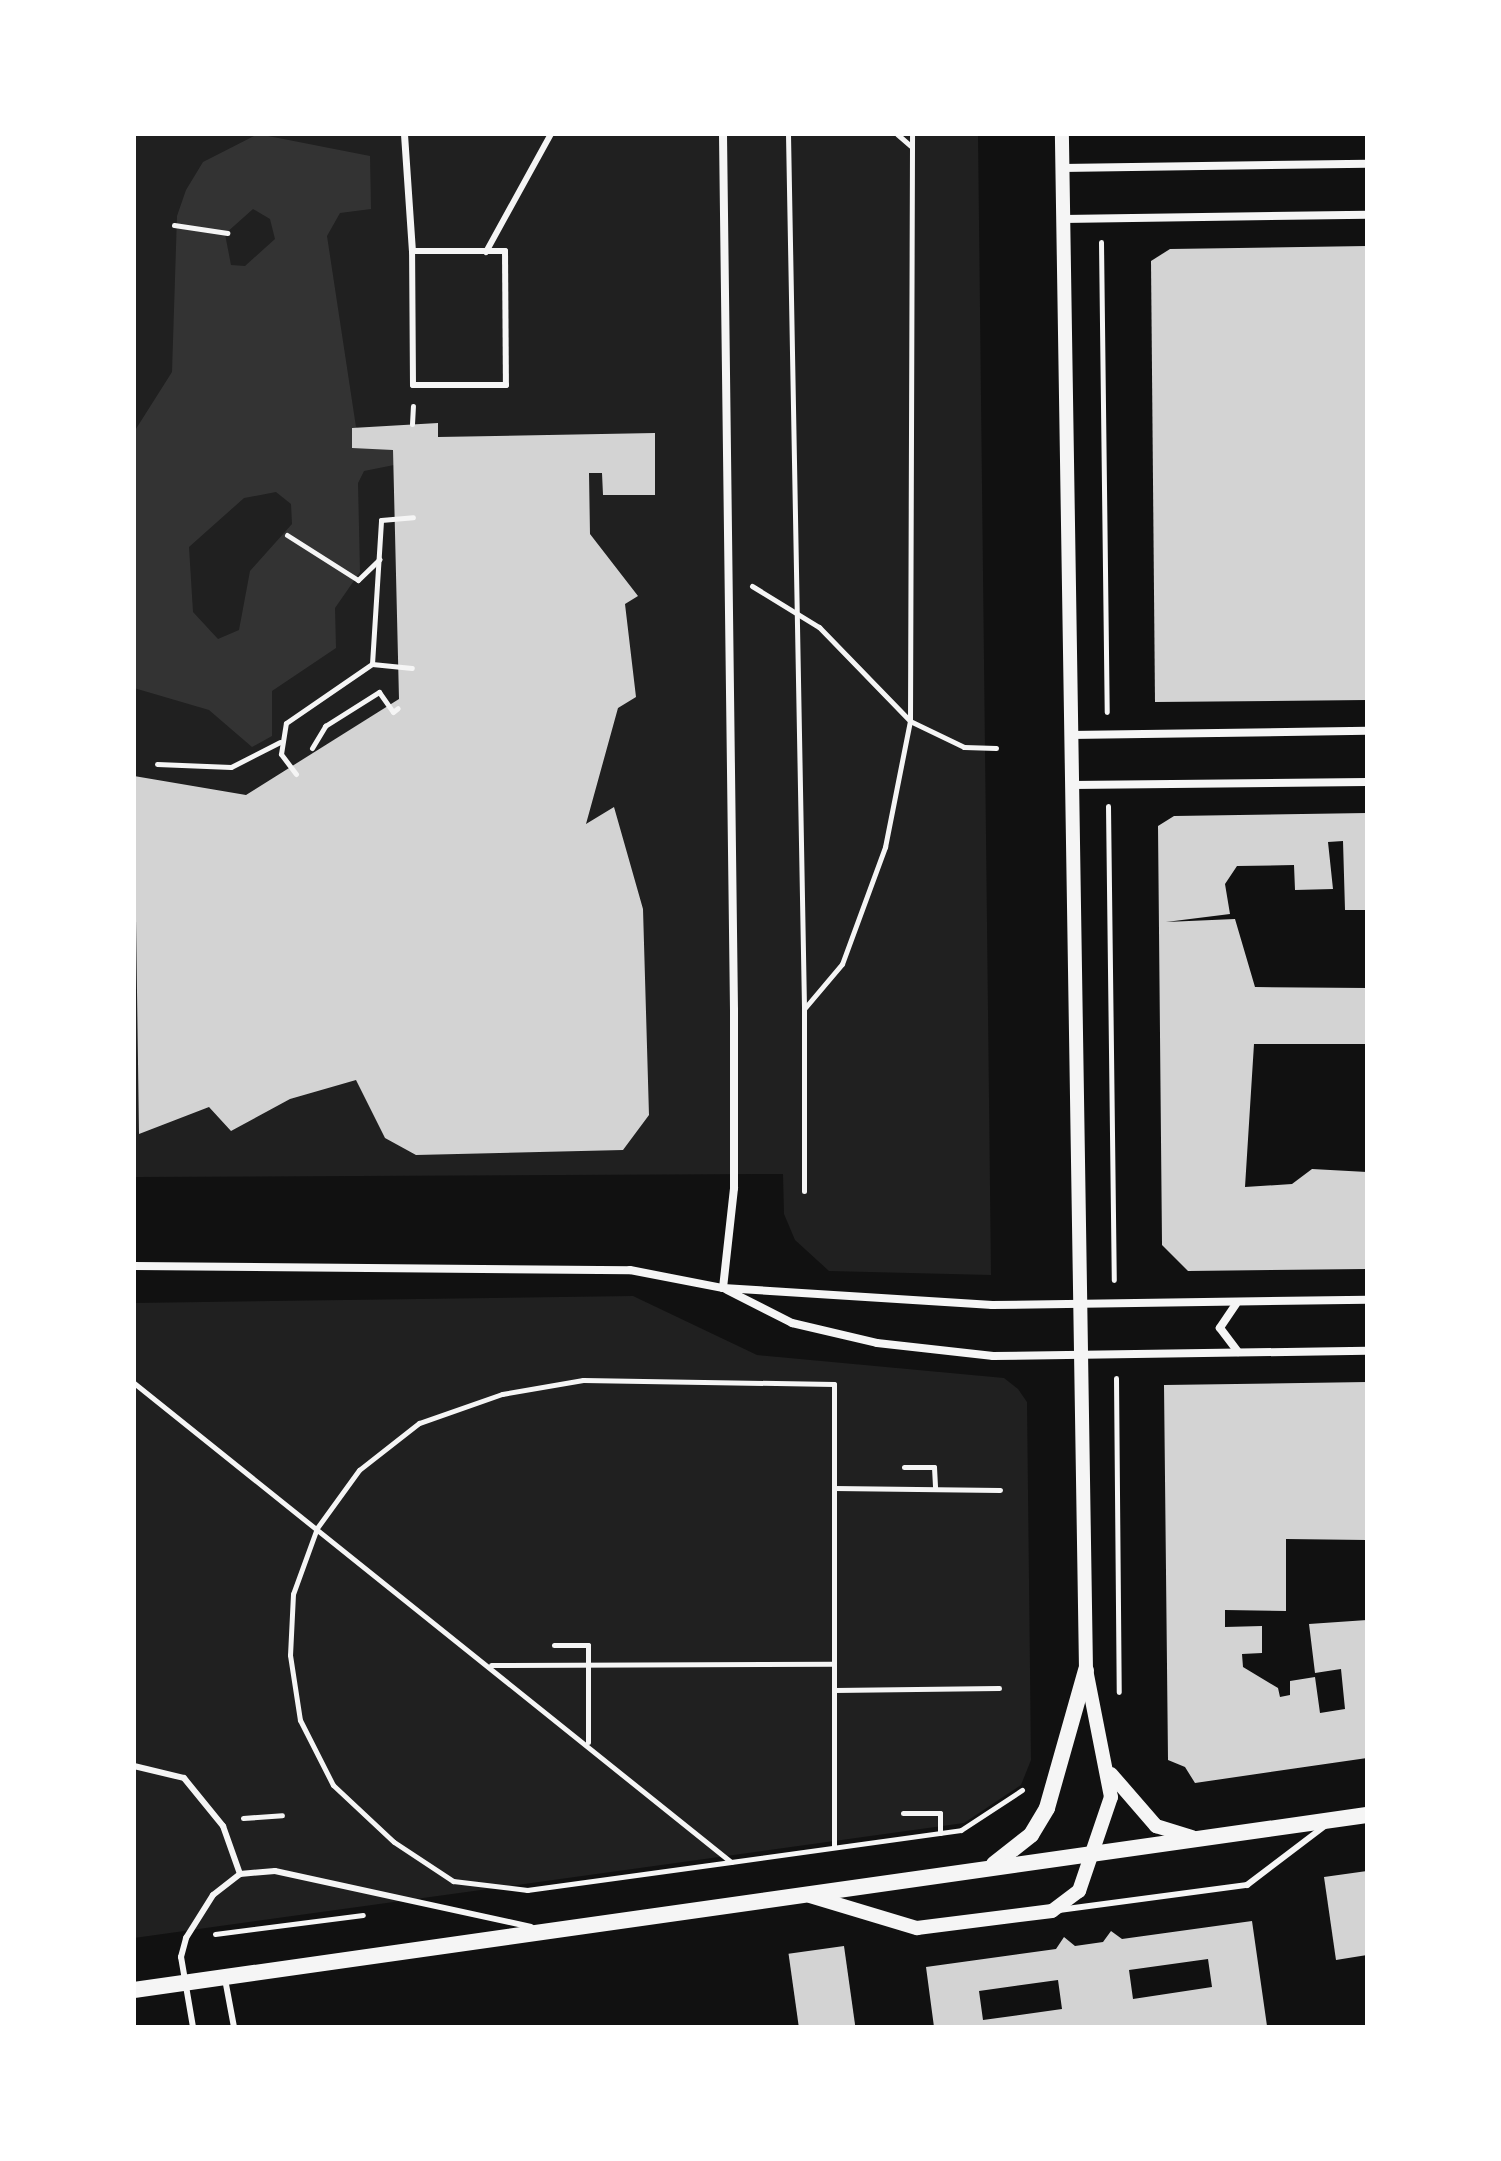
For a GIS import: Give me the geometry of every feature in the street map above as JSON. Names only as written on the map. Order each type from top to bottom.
[{"type":"main road","points":[[985,1868],[1012,1855],[1040,1820],[1086,1670]]},
{"type":"main road","points":[[134,1990],[985,1868],[1090,1858],[1203,1837],[1367,1815]]},
{"type":"street","points":[[404,134],[412,251]]},
{"type":"street","points":[[723,134],[734,1173],[723,1288]]},
{"type":"street","points":[[789,1896],[819,1897],[917,1928],[1040,1913],[1072,1898],[1111,1797],[1110,1774],[1086,1670],[1078,1354],[1062,134]]},
{"type":"street","points":[[1062,168],[1367,164]]},
{"type":"street","points":[[1063,219],[1367,215]]},
{"type":"street","points":[[1070,735],[1367,731]]},
{"type":"street","points":[[1071,785],[1367,782]]},
{"type":"street","points":[[134,1266],[515,1265],[630,1270],[723,1288],[867,1301],[1078,1304],[1367,1300]]},
{"type":"street","points":[[723,1288],[792,1323],[877,1343],[993,1356],[1367,1351]]},
{"type":"street","points":[[1240,1301],[1220,1328],[1241,1353]]},
{"type":"street","points":[[1110,1774],[1156,1826],[1203,1837]]},
{"type":"lane","points":[[486,252],[551,134]]},
{"type":"lane","points":[[412,251],[486,252],[505,251],[506,385],[413,385],[412,251]]},
{"type":"lane","points":[[134,1766],[184,1778],[223,1826],[240,1874]]},
{"type":"lane","points":[[1040,1913],[1247,1885],[1331,1821]]},
{"type":"lane","points":[[193,2027],[186,1983],[186,1938],[213,1895],[240,1874],[275,1871],[461,1917],[574,1927]]},
{"type":"lane","points":[[225,1978],[234,2027]]},
{"type":"path","points":[[788,134],[792,609],[804,1009],[804,1191]]},
{"type":"path","points":[[897,134],[912,147]]},
{"type":"path","points":[[804,1009],[842,964],[869,891],[910,721],[912,134]]},
{"type":"path","points":[[1100,219],[1107,734]]},
{"type":"path","points":[[174,225],[227,233]]},
{"type":"path","points":[[372,664],[381,520],[413,517]]},
{"type":"path","points":[[287,535],[358,580],[380,559]]},
{"type":"path","points":[[730,575],[792,609],[840,647],[910,721],[964,747],[996,748]]},
{"type":"path","points":[[296,774],[280,742],[286,723],[372,664],[412,668]]},
{"type":"path","points":[[312,748],[325,726],[379,692],[393,712],[398,708]]},
{"type":"path","points":[[157,764],[231,767],[280,742]]},
{"type":"path","points":[[1108,785],[1115,1303]]},
{"type":"path","points":[[1115,1354],[1120,1705]]},
{"type":"path","points":[[834,1847],[834,1384],[583,1380],[502,1394],[419,1423],[359,1470],[317,1528],[293,1594],[290,1655],[300,1720],[333,1785],[394,1842],[453,1881],[491,1889],[731,1862],[940,1833],[983,1822],[1026,1786]]},
{"type":"path","points":[[134,1383],[588,1743],[731,1862]]},
{"type":"path","points":[[904,1467],[934,1467],[935,1489]]},
{"type":"path","points":[[834,1488],[1000,1490]]},
{"type":"path","points":[[554,1645],[588,1645],[588,1743]]},
{"type":"path","points":[[490,1665],[834,1664]]},
{"type":"path","points":[[834,1690],[999,1688]]},
{"type":"path","points":[[903,1813],[940,1813],[940,1833]]},
{"type":"path","points":[[251,1815],[282,1815]]},
{"type":"path","points":[[214,1934],[372,1914]]},
{"type":"shaded area","points":[[134,134],[978,134],[991,1275],[829,1271],[795,1240],[784,1214],[783,1174],[134,1177]]},
{"type":"shaded area","points":[[258,134],[370,156],[371,209],[340,213],[327,236],[356,427],[393,450],[394,465],[364,471],[358,483],[360,572],[335,608],[336,648],[272,691],[272,736],[252,747],[209,710],[134,688],[134,432],[172,372],[177,216],[186,190],[203,162]],"holes":[[[253,209],[270,219],[275,239],[245,266],[231,265],[225,234]],[[276,492],[291,504],[292,524],[250,571],[239,630],[218,639],[193,612],[189,547],[244,498]]]},
{"type":"shaded area","points":[[633,1296],[757,1355],[1004,1378],[1018,1389],[1027,1402],[1031,1760],[1021,1785],[964,1823],[134,1938],[134,1303]]},
{"type":"building","points":[[1367,246],[1367,700],[1155,702],[1151,261],[1170,249]]},
{"type":"building","points":[[438,423],[438,437],[655,433],[655,495],[603,495],[602,473],[589,473],[590,534],[638,596],[625,604],[636,697],[618,708],[586,824],[614,807],[643,909],[649,1115],[623,1150],[416,1155],[385,1138],[356,1080],[290,1099],[231,1131],[209,1107],[139,1134],[134,776],[246,795],[399,699],[393,450],[352,448],[352,428]]},
{"type":"building","points":[[1367,813],[1367,910],[1345,910],[1343,841],[1328,842],[1333,889],[1295,890],[1294,865],[1237,866],[1225,884],[1230,914],[1166,922],[1235,919],[1255,987],[1367,988],[1367,1044],[1254,1044],[1245,1187],[1292,1184],[1312,1169],[1367,1172],[1367,1269],[1188,1271],[1162,1245],[1158,826],[1174,816]]},
{"type":"building","points":[[1367,1382],[1367,1540],[1286,1539],[1286,1611],[1225,1610],[1225,1627],[1262,1626],[1262,1653],[1242,1654],[1243,1667],[1278,1688],[1280,1697],[1290,1695],[1290,1681],[1315,1677],[1320,1713],[1345,1709],[1341,1669],[1315,1673],[1309,1624],[1367,1620],[1367,1758],[1195,1783],[1185,1767],[1168,1760],[1164,1385]]},
{"type":"building","points":[[1367,1871],[1367,1955],[1336,1960],[1324,1877]]},
{"type":"building","points":[[1252,1921],[1267,2026],[934,2027],[926,1967],[1056,1949],[1064,1937],[1075,1946],[1103,1942],[1111,1931],[1122,1939]],"holes":[[[1208,1959],[1212,1987],[1133,1999],[1129,1970]],[[1058,1980],[1062,2009],[983,2020],[979,1991]]]},
{"type":"building","points":[[844,1946],[855,2027],[799,2027],[789,1954]]}]
